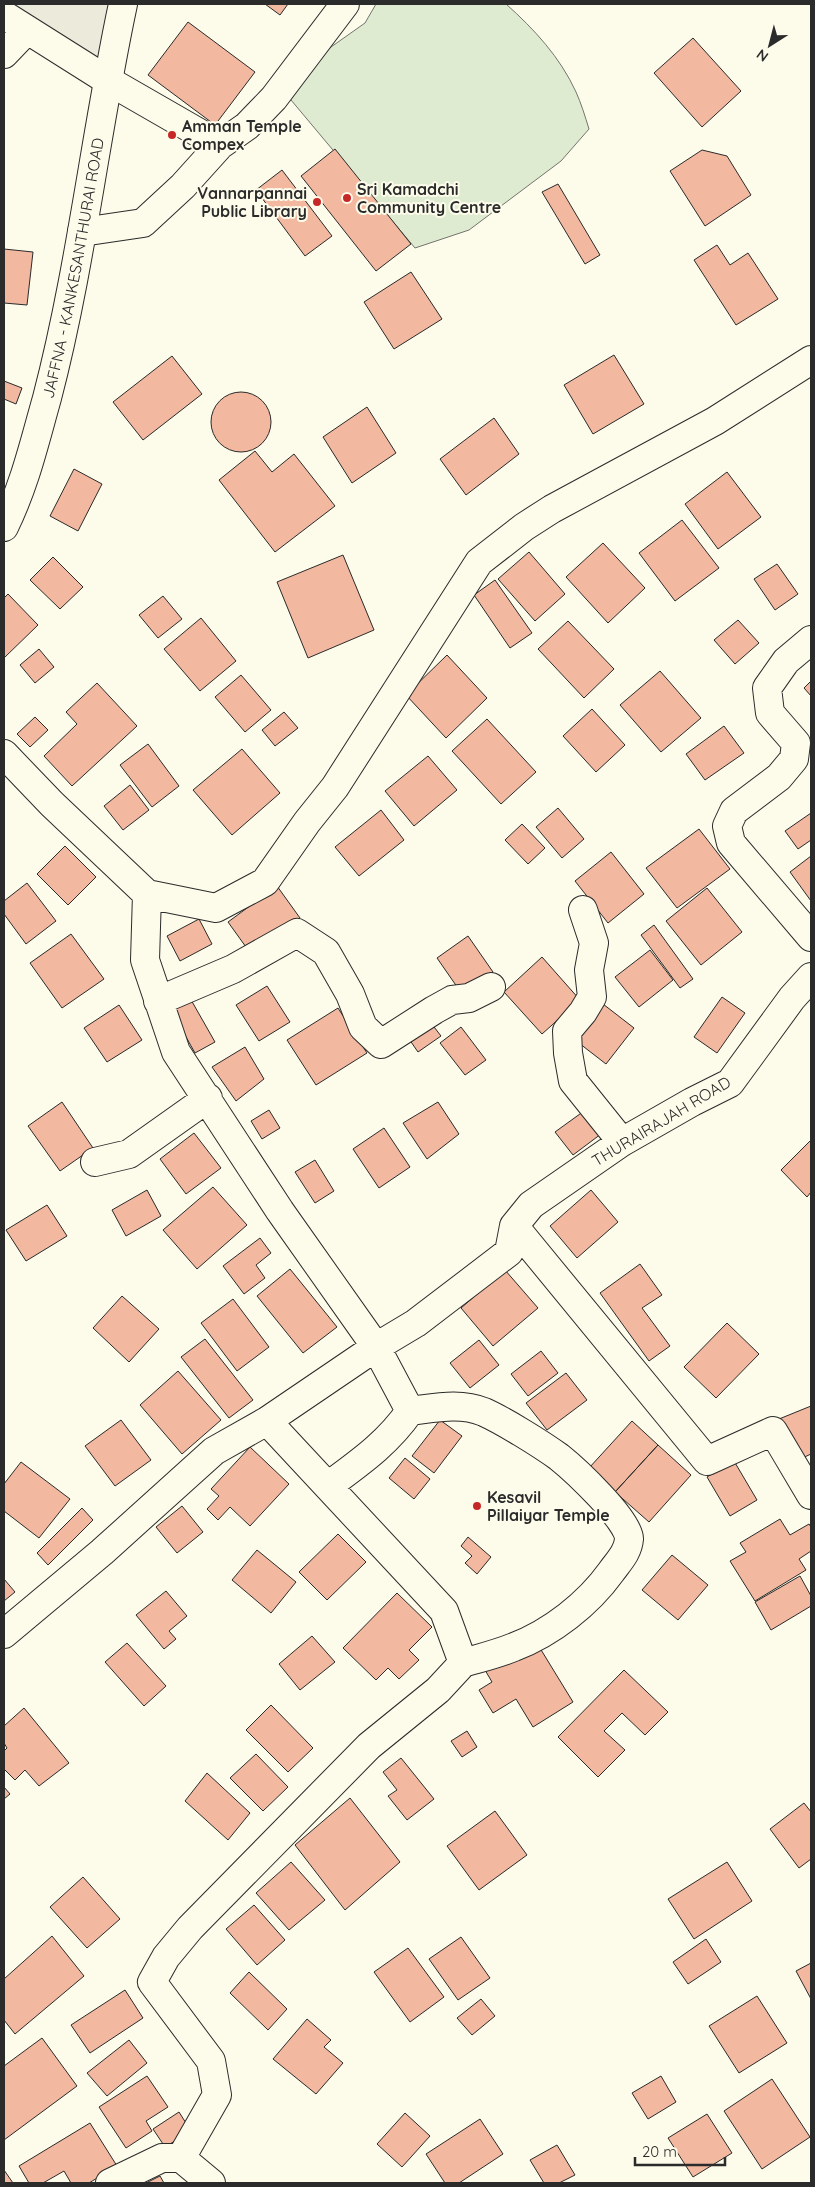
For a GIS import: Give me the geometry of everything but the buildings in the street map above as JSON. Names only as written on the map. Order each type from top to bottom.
[{"type":"street","name":"JAFFNA - KANKESANTHURAI ROAD","points":[[4,527],[25,481],[60,345],[82,232],[107,80],[123,4]]},
{"type":"street","points":[[82,232],[143,223],[183,186],[220,145],[247,126],[274,98],[345,4]]},
{"type":"street","points":[[4,15],[107,80],[220,145]]},
{"type":"street","points":[[4,54],[27,30]]},
{"type":"street","points":[[4,754],[52,804],[147,894],[216,908],[265,882],[307,822],[335,787],[479,562],[524,527],[552,509],[715,421],[811,360]]},
{"type":"street","points":[[811,640],[786,661],[767,688],[770,713],[796,743],[794,758],[779,777],[734,811],[728,826],[731,843],[811,937]]},
{"type":"street","points":[[147,894],[144,960],[176,1052],[208,1098],[280,1211],[376,1347],[410,1411]]},
{"type":"street","points":[[583,910],[594,943],[589,970],[592,997],[583,1012],[567,1030],[568,1053],[574,1081],[622,1142]]},
{"type":"street","points":[[158,1001],[232,969],[297,933],[326,952],[350,994],[363,1027],[381,1044],[452,1000],[469,998],[491,987]]},
{"type":"street","name":"THURAIRAJAH ROAD","points":[[514,1226],[531,1205],[622,1142],[692,1102],[730,1083],[792,998],[811,977]]},
{"type":"street","points":[[95,1162],[129,1154],[208,1098]]},
{"type":"street","points":[[4,1634],[102,1552],[214,1451],[267,1421],[376,1347],[416,1323],[509,1252],[514,1226]]},
{"type":"street","points":[[514,1226],[708,1461],[773,1430],[811,1495]]},
{"type":"street","points":[[181,2158],[217,2095],[211,2061],[152,1982],[166,1957],[190,1928],[369,1746],[438,1690],[463,1663],[515,1647],[554,1626],[580,1606],[604,1582],[626,1551],[629,1537],[624,1523],[593,1488],[559,1457],[484,1412],[457,1405],[410,1411],[396,1432],[328,1486]]},
{"type":"street","points":[[267,1421],[444,1611],[463,1663]]},
{"type":"street","points":[[110,2183],[162,2158],[181,2158],[211,2183]]},
{"type":"green space","points":[[376,4],[506,4],[526,23],[554,55],[570,79],[589,129],[561,161],[469,230],[415,248],[286,94],[331,47],[365,23]]},
{"type":"shaded area","points":[[4,4],[123,4],[107,80]]},
{"type":"place","name":"Amman Temple Compex","points":[[172,135]]},
{"type":"place","name":"Sri Kamadchi Community Centre","points":[[347,198]]},
{"type":"place","name":"Vannarpannai Public Library","points":[[317,202]]},
{"type":"place","name":"Kesavil Pillaiyar Temple","points":[[477,1506]]}]
